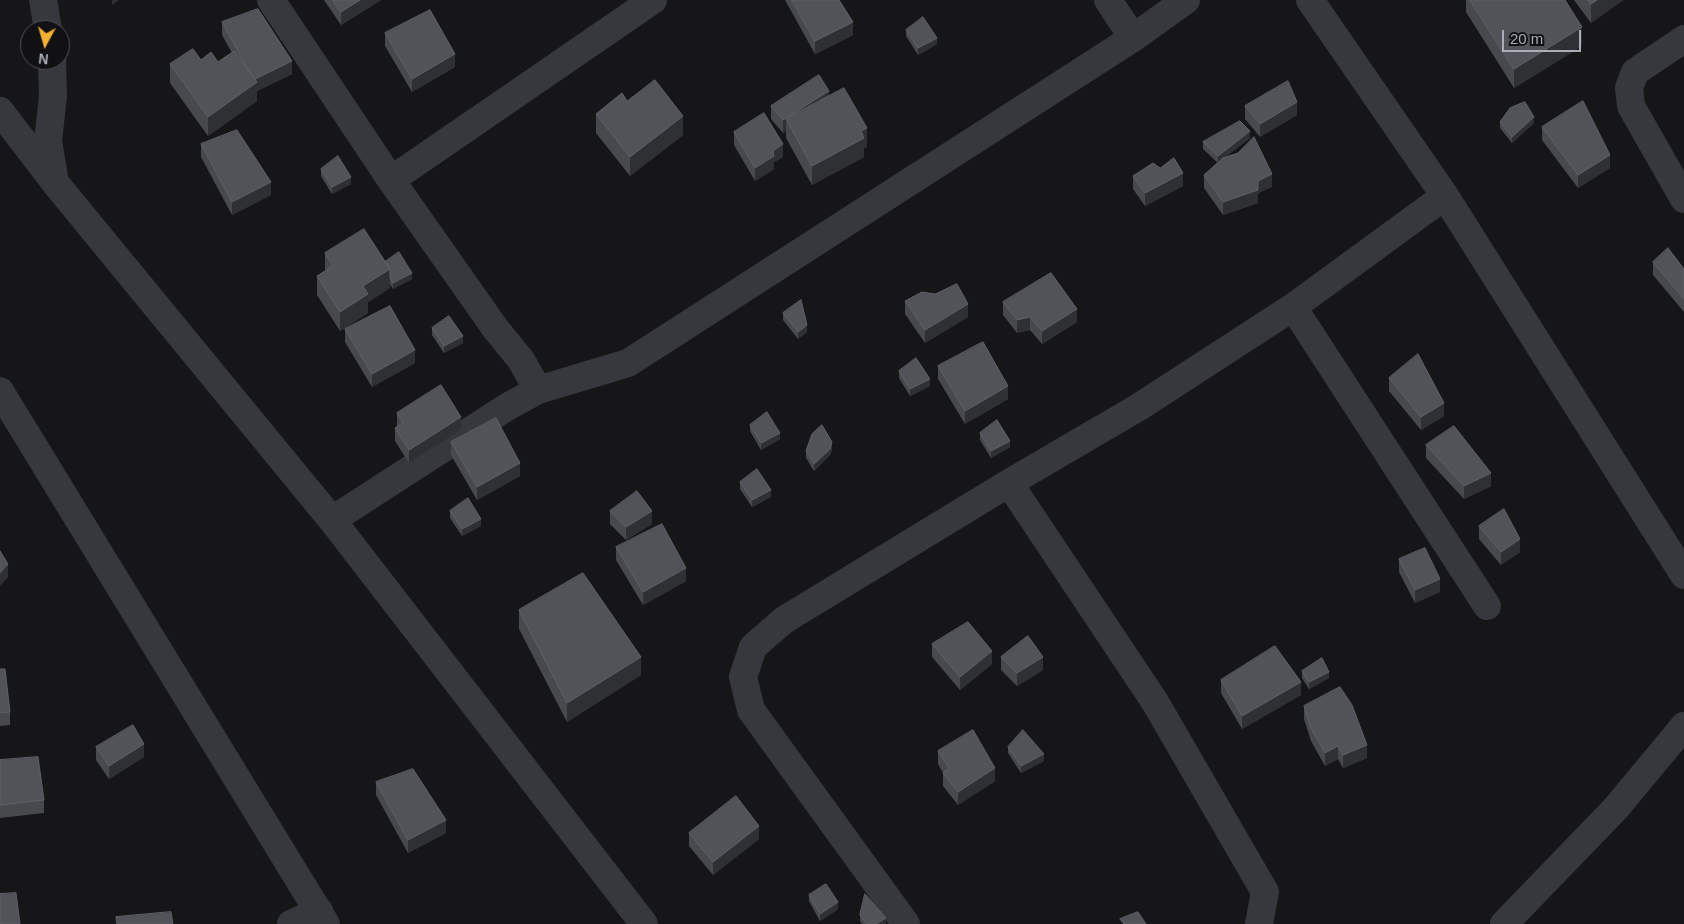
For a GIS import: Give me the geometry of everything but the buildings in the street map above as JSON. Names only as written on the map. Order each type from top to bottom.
[{"type":"street","points":[[42,0],[46,20]]},
{"type":"street","points":[[271,0],[390,180],[495,328],[521,360],[538,390]]},
{"type":"street","points":[[390,180],[653,0]]},
{"type":"street","points":[[1108,0],[1133,38]]},
{"type":"street","points":[[332,520],[507,407],[538,390],[628,363],[1133,38],[1186,0]]},
{"type":"street","points":[[1310,0],[1445,196],[1684,575]]},
{"type":"street","points":[[1684,39],[1636,72],[1629,88],[1632,106],[1684,199]]},
{"type":"street","points":[[52,70],[53,96],[48,141],[56,184]]},
{"type":"street","points":[[0,111],[56,184],[332,520],[644,924]]},
{"type":"street","points":[[906,924],[751,710],[743,677],[753,647],[784,620],[1009,483],[1139,407],[1293,307],[1445,196]]},
{"type":"street","points":[[1293,307],[1487,606]]},
{"type":"street","points":[[0,391],[10,417],[322,917],[291,924]]},
{"type":"street","points":[[1009,483],[1155,702],[1265,892],[1275,924]]},
{"type":"street","points":[[1504,924],[1616,808],[1684,726]]},
{"type":"street","points":[[1259,924],[1265,892]]}]
